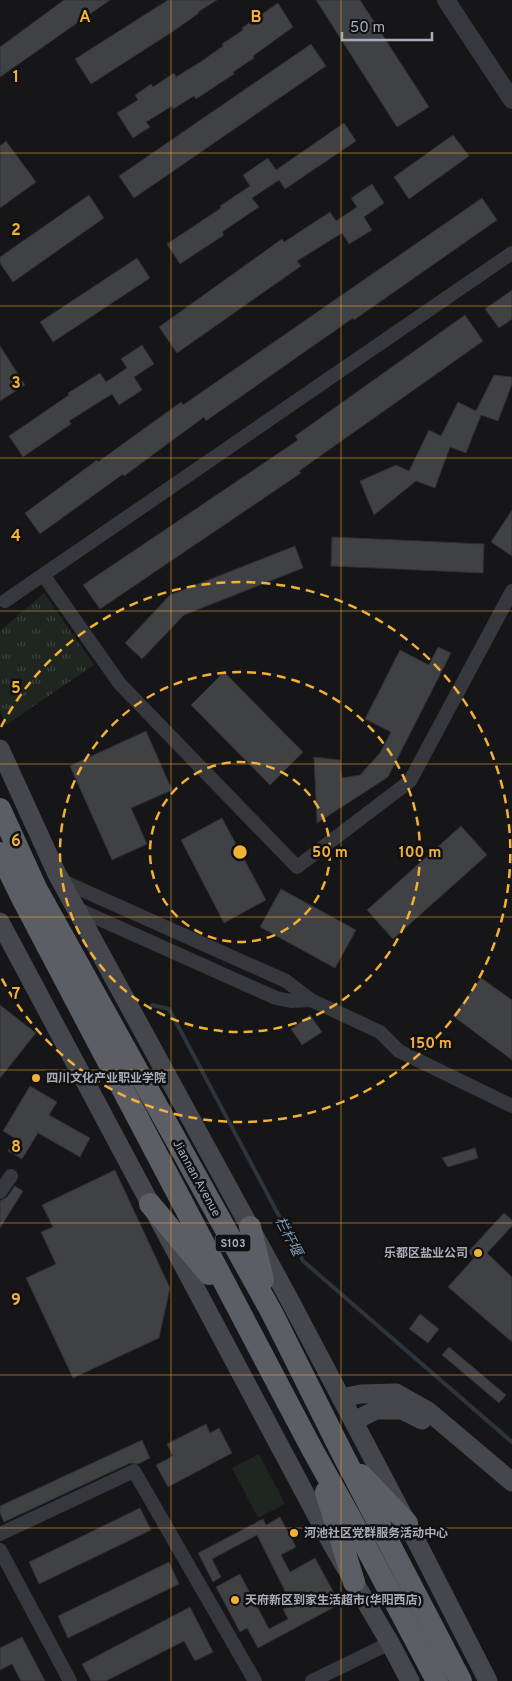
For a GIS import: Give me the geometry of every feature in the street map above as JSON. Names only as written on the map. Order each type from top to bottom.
[{"type":"highway","name":"Jiannan Avenue","points":[[0,809],[36,888],[272,1313],[342,1456],[461,1681]]},
{"type":"highway","name":"Jiannan Avenue","points":[[0,853],[237,1308],[438,1681]]},
{"type":"highway","points":[[150,1204],[237,1308]]},
{"type":"highway","points":[[250,1227],[272,1313]]},
{"type":"highway","points":[[312,1449],[354,1582]]},
{"type":"highway","points":[[342,1456],[407,1523]]},
{"type":"main road","points":[[0,749],[60,880],[354,1421],[488,1681]]},
{"type":"main road","points":[[0,922],[354,1582],[410,1681]]},
{"type":"main road","points":[[341,1398],[361,1394],[396,1393],[428,1411],[512,1482]]},
{"type":"main road","points":[[354,1421],[376,1410],[402,1410],[427,1423],[512,1496]]},
{"type":"street","points":[[446,0],[512,100]]},
{"type":"street","points":[[2,603],[44,576],[512,253]]},
{"type":"street","points":[[44,576],[120,684],[297,867],[410,781],[512,591]]},
{"type":"street","points":[[60,880],[286,981],[311,1000],[380,1032],[399,1051],[512,1106]]},
{"type":"street","points":[[75,908],[276,998],[291,1001],[311,1000]]},
{"type":"street","points":[[0,1192],[11,1176]]},
{"type":"street","points":[[0,1534],[134,1471],[256,1681]]},
{"type":"street","points":[[0,1550],[70,1681]]},
{"type":"street","points":[[318,1680],[390,1644]]},
{"type":"green space","points":[[44,593],[94,665],[6,725],[0,711],[0,632]]},
{"type":"green space","points":[[259,1454],[285,1504],[258,1518],[232,1468]]},
{"type":"building","points":[[64,0],[110,0],[0,77],[0,47]]},
{"type":"building","points":[[168,0],[217,0],[172,32],[91,84],[75,59]]},
{"type":"building","points":[[316,0],[360,0],[429,107],[397,127]]},
{"type":"building","points":[[278,3],[293,27],[253,56],[254,58],[233,72],[234,74],[196,99],[194,96],[173,109],[172,106],[146,122],[150,127],[133,138],[117,113],[138,100],[135,95],[151,84],[153,87],[174,73],[176,77],[202,61],[243,30],[242,28]]},
{"type":"building","points":[[311,44],[326,66],[134,198],[119,176]]},
{"type":"building","points":[[344,123],[356,141],[285,189],[279,180],[252,198],[259,207],[222,232],[224,235],[180,264],[167,244],[250,186],[243,175],[268,158],[276,170]]},
{"type":"building","points":[[453,135],[469,156],[409,199],[394,177]]},
{"type":"building","points":[[6,141],[36,182],[0,208],[0,146]]},
{"type":"building","points":[[372,184],[384,203],[364,217],[372,230],[349,244],[342,233],[297,261],[301,266],[177,353],[159,327],[282,239],[284,242],[330,212],[336,221],[357,207],[351,198]]},
{"type":"building","points":[[89,195],[104,218],[13,282],[0,263],[0,257]]},
{"type":"building","points":[[482,198],[497,220],[206,421],[204,417],[124,476],[123,474],[40,534],[25,513],[181,402],[183,405]]},
{"type":"building","points":[[137,258],[150,278],[53,342],[40,322]]},
{"type":"building","points":[[512,290],[512,319],[499,328],[485,309]]},
{"type":"building","points":[[465,315],[483,341],[299,471],[301,473],[100,609],[83,585],[298,440],[295,436]]},
{"type":"building","points":[[142,345],[154,364],[134,377],[142,390],[119,405],[112,394],[69,421],[71,424],[23,457],[9,436],[69,395],[68,393],[100,373],[106,382],[127,368],[121,359]]},
{"type":"building","points":[[0,346],[25,385],[0,401]]},
{"type":"building","points":[[494,375],[512,377],[512,384],[498,421],[481,415],[466,453],[450,447],[435,488],[416,481],[374,515],[360,481],[396,465],[409,471],[429,430],[441,436],[458,402],[476,411]]},
{"type":"building","points":[[512,510],[512,556],[491,542]]},
{"type":"building","points":[[332,537],[484,544],[483,573],[331,566]]},
{"type":"building","points":[[295,546],[303,568],[184,615],[142,659],[125,643],[170,595]]},
{"type":"building","points":[[438,647],[451,653],[388,777],[317,823],[314,757],[340,760],[342,778],[360,775],[380,753],[391,732],[365,719],[400,650],[429,665]]},
{"type":"building","points":[[224,672],[303,752],[270,785],[191,705]]},
{"type":"building","points":[[146,731],[172,790],[131,808],[147,844],[112,860],[70,766]]},
{"type":"building","points":[[222,818],[266,900],[224,923],[181,840]]},
{"type":"building","points":[[461,826],[487,855],[393,939],[367,910]]},
{"type":"building","points":[[281,889],[356,930],[335,968],[260,927]]},
{"type":"building","points":[[481,978],[512,1000],[512,1060],[453,1016]]},
{"type":"building","points":[[0,1005],[36,1033],[0,1078]]},
{"type":"building","points":[[310,1015],[322,1032],[302,1045],[291,1029]]},
{"type":"building","points":[[30,1086],[57,1102],[49,1115],[90,1138],[80,1157],[38,1133],[22,1159],[8,1151],[16,1139],[3,1131]]},
{"type":"building","points":[[475,1148],[478,1158],[448,1167],[442,1158]]},
{"type":"building","points":[[115,1170],[170,1288],[159,1338],[73,1378],[26,1278],[56,1264],[41,1232],[53,1227],[42,1205]]},
{"type":"building","points":[[15,1186],[23,1191],[0,1228],[0,1201],[7,1197]]},
{"type":"building","points":[[504,1213],[512,1220],[512,1226],[487,1253],[512,1277],[512,1342],[448,1287],[474,1258],[468,1252]]},
{"type":"building","points":[[420,1314],[439,1329],[428,1343],[409,1329]]},
{"type":"building","points":[[449,1347],[506,1395],[499,1403],[442,1355]]},
{"type":"building","points":[[206,1424],[210,1433],[219,1428],[232,1453],[168,1487],[156,1465],[173,1456],[167,1444]]},
{"type":"building","points":[[142,1440],[150,1458],[138,1464],[130,1463],[4,1522],[0,1513],[0,1506]]},
{"type":"building","points":[[140,1508],[151,1530],[39,1584],[29,1562]]},
{"type":"building","points":[[280,1517],[296,1547],[281,1555],[290,1572],[315,1558],[340,1604],[258,1648],[247,1628],[240,1632],[216,1587],[240,1574],[269,1629],[288,1619],[283,1609],[292,1605],[257,1535],[212,1559],[221,1577],[213,1582],[198,1553],[263,1519],[266,1525]]},
{"type":"building","points":[[169,1562],[179,1584],[68,1638],[58,1616]]},
{"type":"building","points":[[190,1607],[213,1652],[195,1661],[184,1641],[106,1681],[91,1681],[82,1664]]},
{"type":"building","points":[[22,1637],[45,1681],[21,1681],[12,1664],[0,1670],[0,1648]]},
{"type":"waterway","name":"栏杆堰","points":[[152,1005],[169,1009],[303,1261],[512,1442]]},
{"type":"place","name":"四川文化产业职业学院","points":[[36,1078]]},
{"type":"place","name":"乐都区盐业公司","points":[[478,1253]]},
{"type":"place","name":"河池社区党群服务活动中心","points":[[294,1533]]},
{"type":"place","name":"天府新区到家生活超市(华阳西店)","points":[[235,1600]]}]
